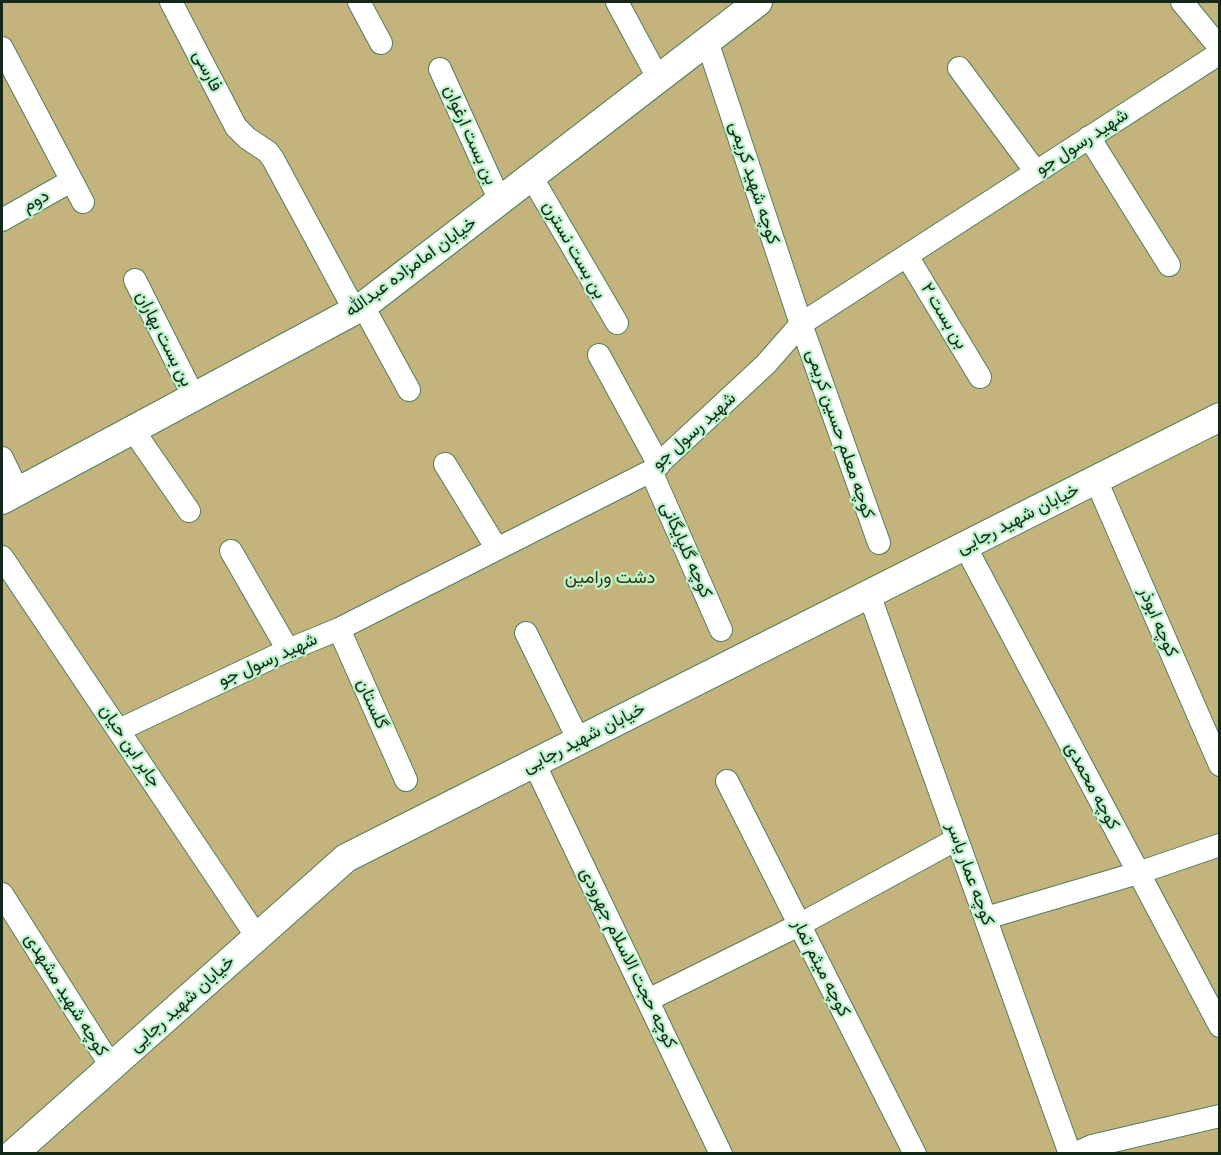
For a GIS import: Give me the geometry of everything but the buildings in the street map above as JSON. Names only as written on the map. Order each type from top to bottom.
[{"type":"street","name":"فارسی","points":[[171,2],[236,127],[246,138],[268,152],[273,159],[409,390]]},
{"type":"street","points":[[359,2],[381,43]]},
{"type":"street","points":[[617,2],[658,78]]},
{"type":"street","name":"خیابان امامزاده عبدالله","points":[[10,496],[359,308],[758,2]]},
{"type":"street","points":[[1182,2],[1220,50]]},
{"type":"street","name":"کوچه شهید کریمی","points":[[707,41],[801,324]]},
{"type":"street","points":[[2,48],[83,202]]},
{"type":"street","name":"شهید رسول جو","points":[[119,730],[288,650],[339,629],[655,468],[766,364],[801,324],[1220,50]]},
{"type":"street","points":[[959,68],[1036,172]]},
{"type":"street","name":"بن بست ارغوان","points":[[440,69],[500,201]]},
{"type":"street","points":[[1089,137],[1169,264]]},
{"type":"street","name":"بن بست نسترن","points":[[531,176],[617,323]]},
{"type":"street","name":"دوم","points":[[2,220],[71,181]]},
{"type":"street","name":"بن بست ۲","points":[[907,256],[980,377]]},
{"type":"street","name":"بن بست بهاران","points":[[135,280],[194,397]]},
{"type":"street","name":"کوچه معلم حسین کریمی","points":[[801,324],[879,543]]},
{"type":"street","name":"کوچه گلپایگانی","points":[[599,355],[655,468],[721,630]]},
{"type":"street","name":"خیابان شهید رجایی","points":[[13,1154],[346,858],[1220,417]]},
{"type":"street","points":[[133,430],[189,511]]},
{"type":"street","points":[[2,459],[10,496]]},
{"type":"street","points":[[445,464],[497,549]]},
{"type":"street","name":"کوچه ابوذر","points":[[1096,480],[1220,765]]},
{"type":"street","name":"کوچه محمدی","points":[[964,546],[1220,1026]]},
{"type":"street","points":[[231,551],[288,650]]},
{"type":"street","name":"جابر ابن حیان","points":[[2,557],[257,937]]},
{"type":"street","name":"کوچه عمار یاسر","points":[[869,594],[1072,1154]]},
{"type":"street","name":"گلستان","points":[[339,629],[406,780]]},
{"type":"street","points":[[526,633],[579,741]]},
{"type":"street","name":"کوچه حجت الاسلام جهرودی","points":[[534,763],[721,1154]]},
{"type":"street","name":"کوچه میثم تمار","points":[[727,781],[915,1154]]},
{"type":"street","points":[[648,1000],[799,925],[957,838]]},
{"type":"street","points":[[986,918],[1138,873],[1220,845]]},
{"type":"street","name":"کوچه شهید مشهدی","points":[[2,894],[111,1066]]},
{"type":"street","points":[[1072,1154],[1092,1146],[1128,1146],[1220,1116]]},
{"type":"green space","name":"دشت ورامین","points":[[2,2],[1219,2],[1219,1153],[2,1154]]}]
